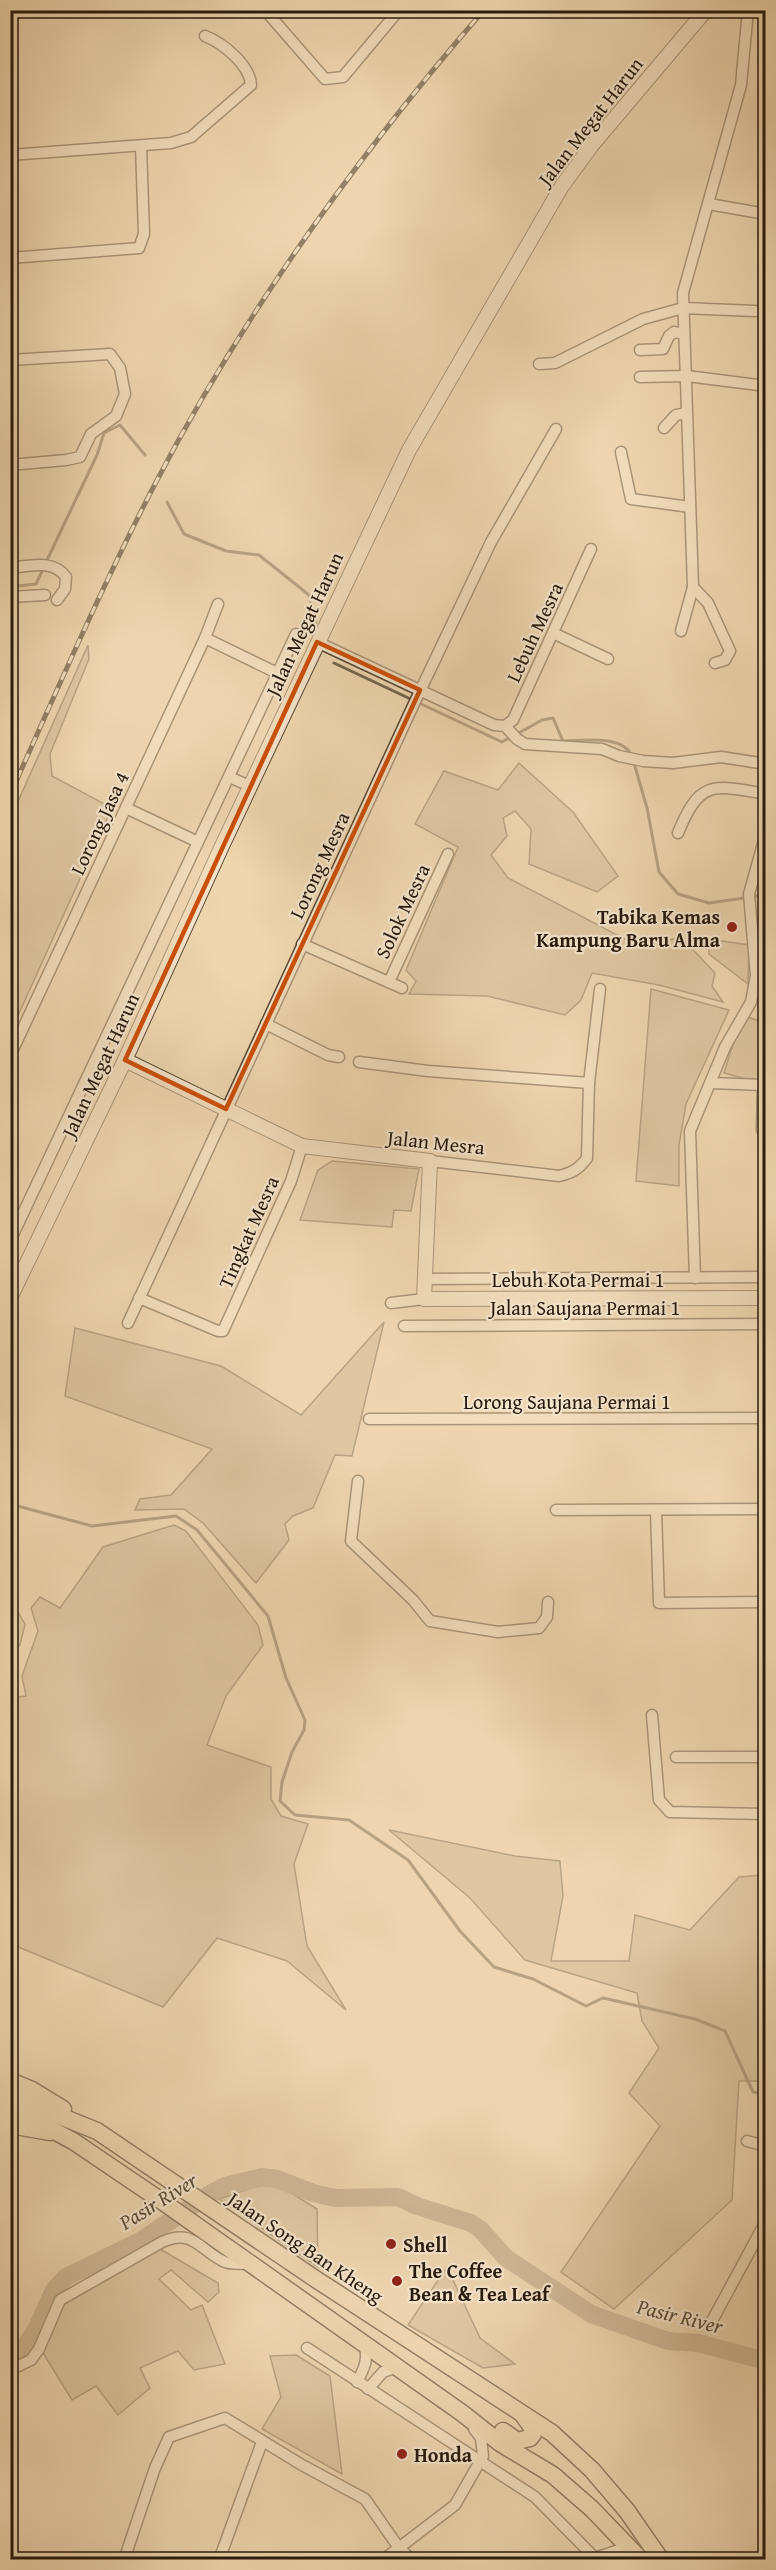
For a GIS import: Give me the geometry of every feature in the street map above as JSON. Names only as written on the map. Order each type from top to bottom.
[{"type":"main road","points":[[10,2081],[32,2090],[97,2131]]},
{"type":"main road","name":"Jalan Song Ban Kheng","points":[[10,2096],[62,2135],[166,2204],[362,2341],[500,2442],[553,2475],[631,2546],[641,2559]]},
{"type":"main road","name":"Jalan Song Ban Kheng","points":[[10,2108],[28,2110],[97,2131],[212,2210],[521,2411],[552,2433],[592,2470],[627,2511],[661,2559]]},
{"type":"main road","points":[[10,2125],[62,2135]]},
{"type":"main road","points":[[391,2362],[393,2357],[404,2362],[517,2441],[530,2438],[533,2434],[531,2426],[521,2411]]},
{"type":"street","points":[[265,10],[325,79],[343,77],[399,10]]},
{"type":"street","points":[[382,10],[390,21]]},
{"type":"street","name":"Jalan Megat Harun","points":[[10,1298],[125,1060],[317,642],[409,450],[562,186],[592,145],[706,10]]},
{"type":"street","points":[[681,631],[693,587],[683,293],[741,85],[748,10]]},
{"type":"street","points":[[10,155],[171,143],[190,137],[252,85],[251,77],[225,46],[206,36]]},
{"type":"street","points":[[10,258],[140,248],[144,234],[141,146]]},
{"type":"street","points":[[709,204],[760,213]]},
{"type":"street","points":[[539,364],[555,363],[643,319],[683,308],[755,311]]},
{"type":"street","points":[[640,350],[663,350],[669,336],[674,332],[684,334]]},
{"type":"street","points":[[10,360],[110,354],[120,368],[125,394],[116,416],[91,434],[80,457],[10,465]]},
{"type":"street","points":[[640,377],[687,376],[765,386]]},
{"type":"street","points":[[664,428],[676,415],[686,413]]},
{"type":"street","name":"Lorong Mesra","points":[[128,1323],[418,694],[491,542],[556,429]]},
{"type":"street","points":[[621,452],[631,499],[690,507]]},
{"type":"street","name":"Lebuh Mesra","points":[[511,733],[513,720],[591,549]]},
{"type":"street","points":[[10,568],[51,566],[62,572],[67,583],[57,600]]},
{"type":"street","points":[[693,587],[708,603],[730,651],[725,660],[715,663]]},
{"type":"street","points":[[10,597],[45,595]]},
{"type":"street","name":"Lorong Jasa 4","points":[[10,1056],[205,638],[218,604]]},
{"type":"street","name":"Jalan Megat Harun","points":[[10,1241],[296,633]]},
{"type":"street","points":[[553,633],[608,659]]},
{"type":"street","points":[[205,638],[277,673]]},
{"type":"street","points":[[317,642],[418,694],[494,725],[535,747],[602,749],[633,759],[673,763],[722,758],[765,764]]},
{"type":"street","points":[[229,777],[250,786]]},
{"type":"street","points":[[678,833],[695,799],[709,790],[727,787],[765,794]]},
{"type":"street","points":[[126,808],[198,842]]},
{"type":"street","points":[[695,1278],[690,1131],[725,1047],[751,1002],[755,990],[756,976],[749,894],[765,832]]},
{"type":"street","name":"Solok Mesra","points":[[389,982],[448,854]]},
{"type":"street","name":"Solok Mesra","points":[[302,944],[402,988]]},
{"type":"street","name":"Jalan Mesra","points":[[125,1060],[302,1146],[560,1176],[574,1172],[587,1158],[590,1083],[600,989]]},
{"type":"street","points":[[266,1024],[328,1055],[339,1058]]},
{"type":"street","points":[[359,1062],[428,1071],[590,1083]]},
{"type":"street","points":[[711,1083],[764,1086],[762,1130]]},
{"type":"street","name":"Tingkat Mesra","points":[[139,1298],[218,1331],[223,1330],[291,1181],[302,1146]]},
{"type":"street","points":[[424,1299],[430,1161]]},
{"type":"street","points":[[425,1279],[765,1277]]},
{"type":"street","name":"Lebuh Kota Permai 1","points":[[391,1303],[424,1299],[765,1298]]},
{"type":"street","name":"Jalan Saujana Permai 1","points":[[404,1326],[765,1324]]},
{"type":"street","name":"Lorong Saujana Permai 1","points":[[369,1419],[765,1418]]},
{"type":"street","points":[[358,1481],[351,1541],[413,1600],[430,1621],[498,1632],[539,1628],[547,1617],[548,1602]]},
{"type":"street","points":[[556,1510],[765,1509]]},
{"type":"street","points":[[656,1510],[659,1603],[765,1602]]},
{"type":"street","points":[[652,1715],[658,1800],[670,1812],[765,1814]]},
{"type":"street","points":[[676,1757],[765,1757]]},
{"type":"street","points":[[747,2140],[765,2146]]},
{"type":"street","points":[[712,2321],[765,2221]]},
{"type":"street","points":[[10,2370],[31,2360],[39,2349],[60,2300],[176,2236],[191,2239],[223,2261],[249,2264]]},
{"type":"street","points":[[357,2382],[366,2363],[367,2350],[362,2341]]},
{"type":"street","points":[[307,2348],[535,2498],[595,2558],[631,2546]]},
{"type":"street","points":[[368,2389],[391,2362]]},
{"type":"street","points":[[383,2559],[455,2505],[481,2462],[483,2456],[481,2438],[462,2413]]},
{"type":"street","points":[[124,2559],[155,2468],[169,2437],[225,2418],[262,2442],[365,2499],[399,2548],[412,2559]]},
{"type":"street","points":[[219,2559],[262,2442]]},
{"type":"street","points":[[10,2529],[10,2544]]},
{"type":"highlighted area","points":[[317,642],[420,690],[226,1109],[125,1060]]},
{"type":"shaded area","points":[[88,645],[89,659],[50,754],[52,776],[112,808],[11,1031],[11,817]]},
{"type":"shaded area","points":[[519,763],[573,812],[618,876],[597,892],[529,864],[531,829],[515,811],[503,818],[507,836],[491,855],[508,878],[640,947],[681,937],[715,973],[712,986],[723,1002],[659,985],[592,973],[581,1000],[565,1015],[487,996],[409,994],[416,981],[406,970],[458,847],[415,824],[444,771],[498,790]]},
{"type":"shaded area","points":[[708,939],[749,945],[748,984],[709,954]]},
{"type":"shaded area","points":[[765,949],[765,997],[758,996],[762,984],[760,954]]},
{"type":"shaded area","points":[[651,989],[729,1010],[686,1104],[679,1145],[679,1186],[636,1181]]},
{"type":"shaded area","points":[[748,1017],[765,1023],[765,1084],[724,1073],[734,1041]]},
{"type":"shaded area","points":[[332,1161],[419,1169],[411,1211],[394,1210],[392,1227],[300,1220],[318,1170]]},
{"type":"shaded area","points":[[384,1322],[352,1456],[335,1455],[313,1508],[293,1516],[285,1524],[289,1540],[256,1583],[203,1523],[184,1509],[135,1510],[140,1499],[171,1495],[212,1449],[65,1396],[75,1328],[221,1366],[301,1415]]},
{"type":"shaded area","points":[[174,1525],[186,1531],[258,1625],[263,1645],[226,1696],[207,1745],[271,1767],[271,1799],[281,1816],[308,1824],[294,1864],[307,1946],[346,2010],[287,1961],[217,1938],[163,2007],[11,1944],[11,1698],[26,1696],[22,1676],[38,1631],[31,1608],[40,1597],[60,1608],[103,1547]]},
{"type":"shaded area","points":[[10,1598],[25,1624],[20,1645],[11,1653]]},
{"type":"shaded area","points":[[389,1830],[515,1856],[560,1861],[563,1896],[551,1961],[629,1961],[635,1915],[690,1930],[739,1877],[765,1875],[765,2081],[739,2081],[732,2200],[614,2309],[561,2272],[660,2126],[629,2093],[659,2048],[642,2021],[637,1993],[525,1960],[470,1898]]},
{"type":"shaded area","points":[[269,2184],[288,2191],[317,2209],[318,2267],[219,2199]]},
{"type":"shaded area","points":[[160,2249],[218,2283],[219,2292],[208,2302],[171,2270],[159,2279],[191,2310],[202,2305],[225,2364],[194,2370],[178,2351],[140,2368],[150,2388],[118,2415],[96,2386],[72,2400],[43,2353],[64,2304]]},
{"type":"shaded area","points":[[447,2267],[480,2338],[515,2364],[483,2368],[408,2325]]},
{"type":"shaded area","points":[[296,2355],[330,2376],[342,2474],[262,2429],[281,2397],[270,2356]]},
{"type":"waterway","points":[[47,560],[97,455],[104,433],[120,425],[145,455]]},
{"type":"waterway","points":[[167,502],[184,534],[226,551],[259,555],[309,595],[316,623]]},
{"type":"waterway","points":[[10,587],[36,584],[43,569]]},
{"type":"waterway","points":[[334,663],[502,742],[511,737]]},
{"type":"waterway","points":[[517,734],[542,720],[553,718],[563,741],[612,742],[628,750],[632,757]]},
{"type":"waterway","points":[[634,763],[647,808],[659,872],[678,894],[709,903],[766,895]]},
{"type":"waterway","points":[[10,1504],[92,1526],[176,1516],[197,1530],[268,1616],[286,1678],[305,1720],[304,1730],[292,1752],[282,1782],[280,1801],[295,1815],[349,1820],[408,1860],[460,1931],[494,1967],[533,1979],[586,2006],[603,1998],[695,2019],[725,2031],[753,2092],[766,2094]]},
{"type":"waterway","name":"Pasir River","points":[[10,2360],[25,2347],[37,2328],[54,2290],[66,2277],[142,2240],[225,2186],[262,2177],[277,2179],[313,2193],[335,2198],[398,2197],[417,2206],[471,2223],[481,2230],[506,2258],[591,2314],[668,2341],[698,2343],[766,2361]]},
{"type":"railway","points":[[10,795],[135,522],[226,358],[305,238],[348,179],[437,65],[484,10]]},
{"type":"place","name":"Tabika Kemas Kampung Baru Alma","points":[[732,927]]},
{"type":"place","name":"Shell","points":[[391,2244]]},
{"type":"place","name":"The Coffee Bean & Tea Leaf","points":[[397,2281]]},
{"type":"place","name":"Honda","points":[[402,2454]]}]
